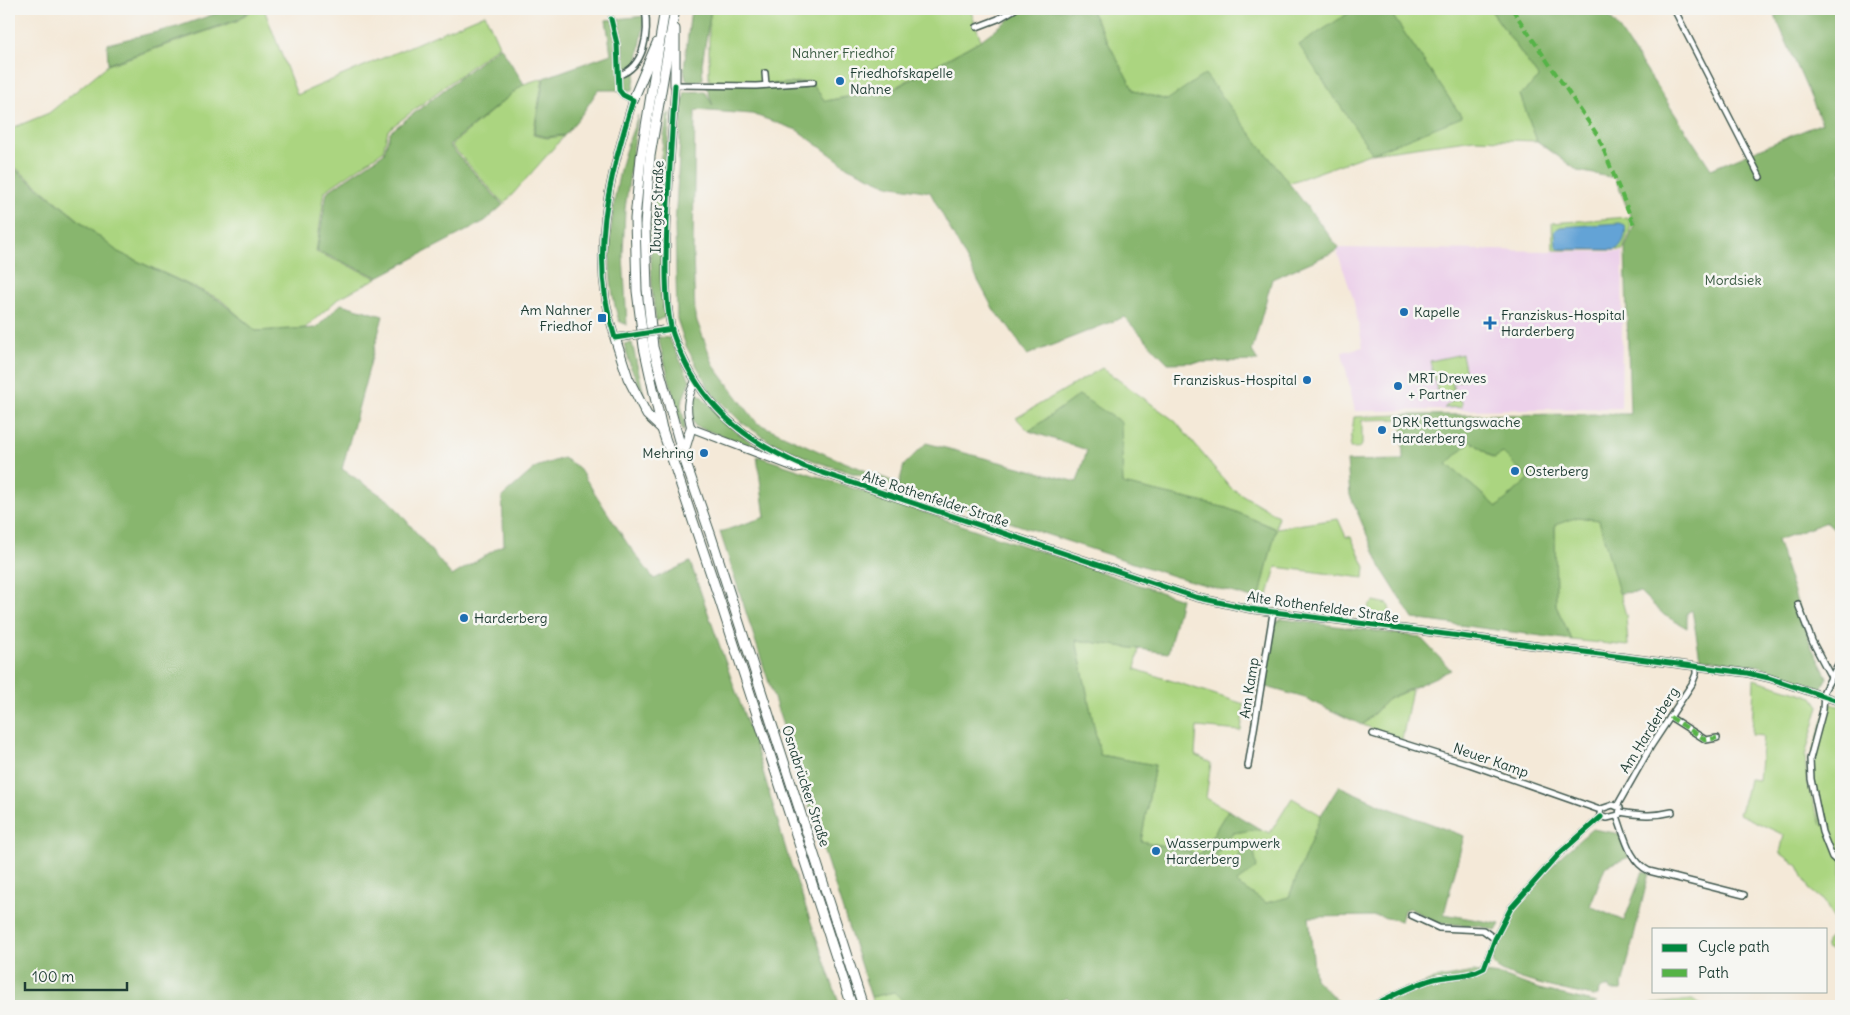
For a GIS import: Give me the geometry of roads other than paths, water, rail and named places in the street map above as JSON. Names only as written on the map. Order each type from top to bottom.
[{"type":"highway","name":"Iburger Straße","points":[[665,9],[641,157],[636,219],[637,291],[644,348],[662,429],[711,575]]},
{"type":"highway","name":"Iburger Straße","points":[[675,9],[650,156],[645,225],[648,289],[653,347],[683,455],[722,571]]},
{"type":"highway","points":[[675,9],[675,85]]},
{"type":"highway","points":[[633,100],[661,34]]},
{"type":"highway","points":[[614,338],[628,378],[647,415],[662,429]]},
{"type":"highway","points":[[683,455],[691,428]]},
{"type":"highway","name":"Osnabrücker Straße","points":[[722,571],[863,1006]]},
{"type":"highway","name":"Osnabrücker Straße","points":[[711,575],[852,1006]]},
{"type":"street","points":[[619,75],[633,68],[642,53],[647,35],[645,9]]},
{"type":"street","points":[[977,27],[998,19],[1015,9]]},
{"type":"street","points":[[1674,9],[1760,178]]},
{"type":"street","points":[[612,19],[617,44],[619,90],[623,95],[633,100],[607,196],[602,246],[604,297],[614,338],[672,329]]},
{"type":"street","points":[[765,73],[766,85]]},
{"type":"street","points":[[675,85],[766,85],[813,82]]},
{"type":"street","name":"Iburger Straße","points":[[675,85],[666,250],[667,297],[672,329],[682,357],[695,382],[719,412],[740,431],[764,447],[816,471]]},
{"type":"street","points":[[695,382],[689,394],[687,412],[691,428],[796,468],[805,467]]},
{"type":"street","name":"Alte Rothenfelder Straße","points":[[816,471],[1195,597],[1273,613],[1747,673],[1769,678],[1841,702]]},
{"type":"street","points":[[1798,604],[1812,641],[1831,677]]},
{"type":"street","name":"Am Kamp","points":[[1248,766],[1273,613]]},
{"type":"street","points":[[1841,659],[1831,677],[1824,696],[1823,710],[1810,759],[1811,779],[1822,832],[1832,857],[1841,865]]},
{"type":"street","name":"Am Harderberg","points":[[1617,806],[1692,684],[1696,674],[1696,666]]},
{"type":"street","points":[[1670,717],[1706,740],[1717,738]]},
{"type":"street","name":"Neuer Kamp","points":[[1373,734],[1469,764],[1600,810]]},
{"type":"street","points":[[1602,817],[1600,810],[1604,807],[1617,806],[1633,858],[1643,868],[1744,895]]},
{"type":"street","points":[[1372,1006],[1434,979],[1463,976],[1480,970],[1486,965],[1495,939],[1511,908],[1560,853],[1602,817],[1607,818],[1619,814],[1650,816],[1672,812]]},
{"type":"street","points":[[1411,915],[1439,928],[1483,930],[1495,939]]},
{"type":"water","points":[[1620,223],[1625,225],[1625,236],[1620,246],[1615,250],[1560,249],[1556,246],[1555,231],[1560,227]]},
{"type":"place","name":"Friedhofskapelle Nahne","points":[[840,81]]},
{"type":"place","name":"Kapelle","points":[[1404,312]]},
{"type":"place","name":"Am Nahner Friedhof","points":[[602,318]]},
{"type":"place","name":"Franziskus-Hospital Harderberg","points":[[1490,323]]},
{"type":"place","name":"Franziskus-Hospital","points":[[1307,380]]},
{"type":"place","name":"MRT Drewes + Partner","points":[[1398,386]]},
{"type":"place","name":"DRK Rettungswache Harderberg","points":[[1382,430]]},
{"type":"place","name":"Mehring","points":[[704,453]]},
{"type":"place","name":"Osterberg","points":[[1515,471]]},
{"type":"place","name":"Harderberg","points":[[464,618]]},
{"type":"place","name":"Wasserpumpwerk Harderberg","points":[[1156,851]]},
{"type":"park label","name":"Nahner Friedhof","points":[[843,53]]},
{"type":"park label","name":"Mordsiek","points":[[1733,280]]}]
